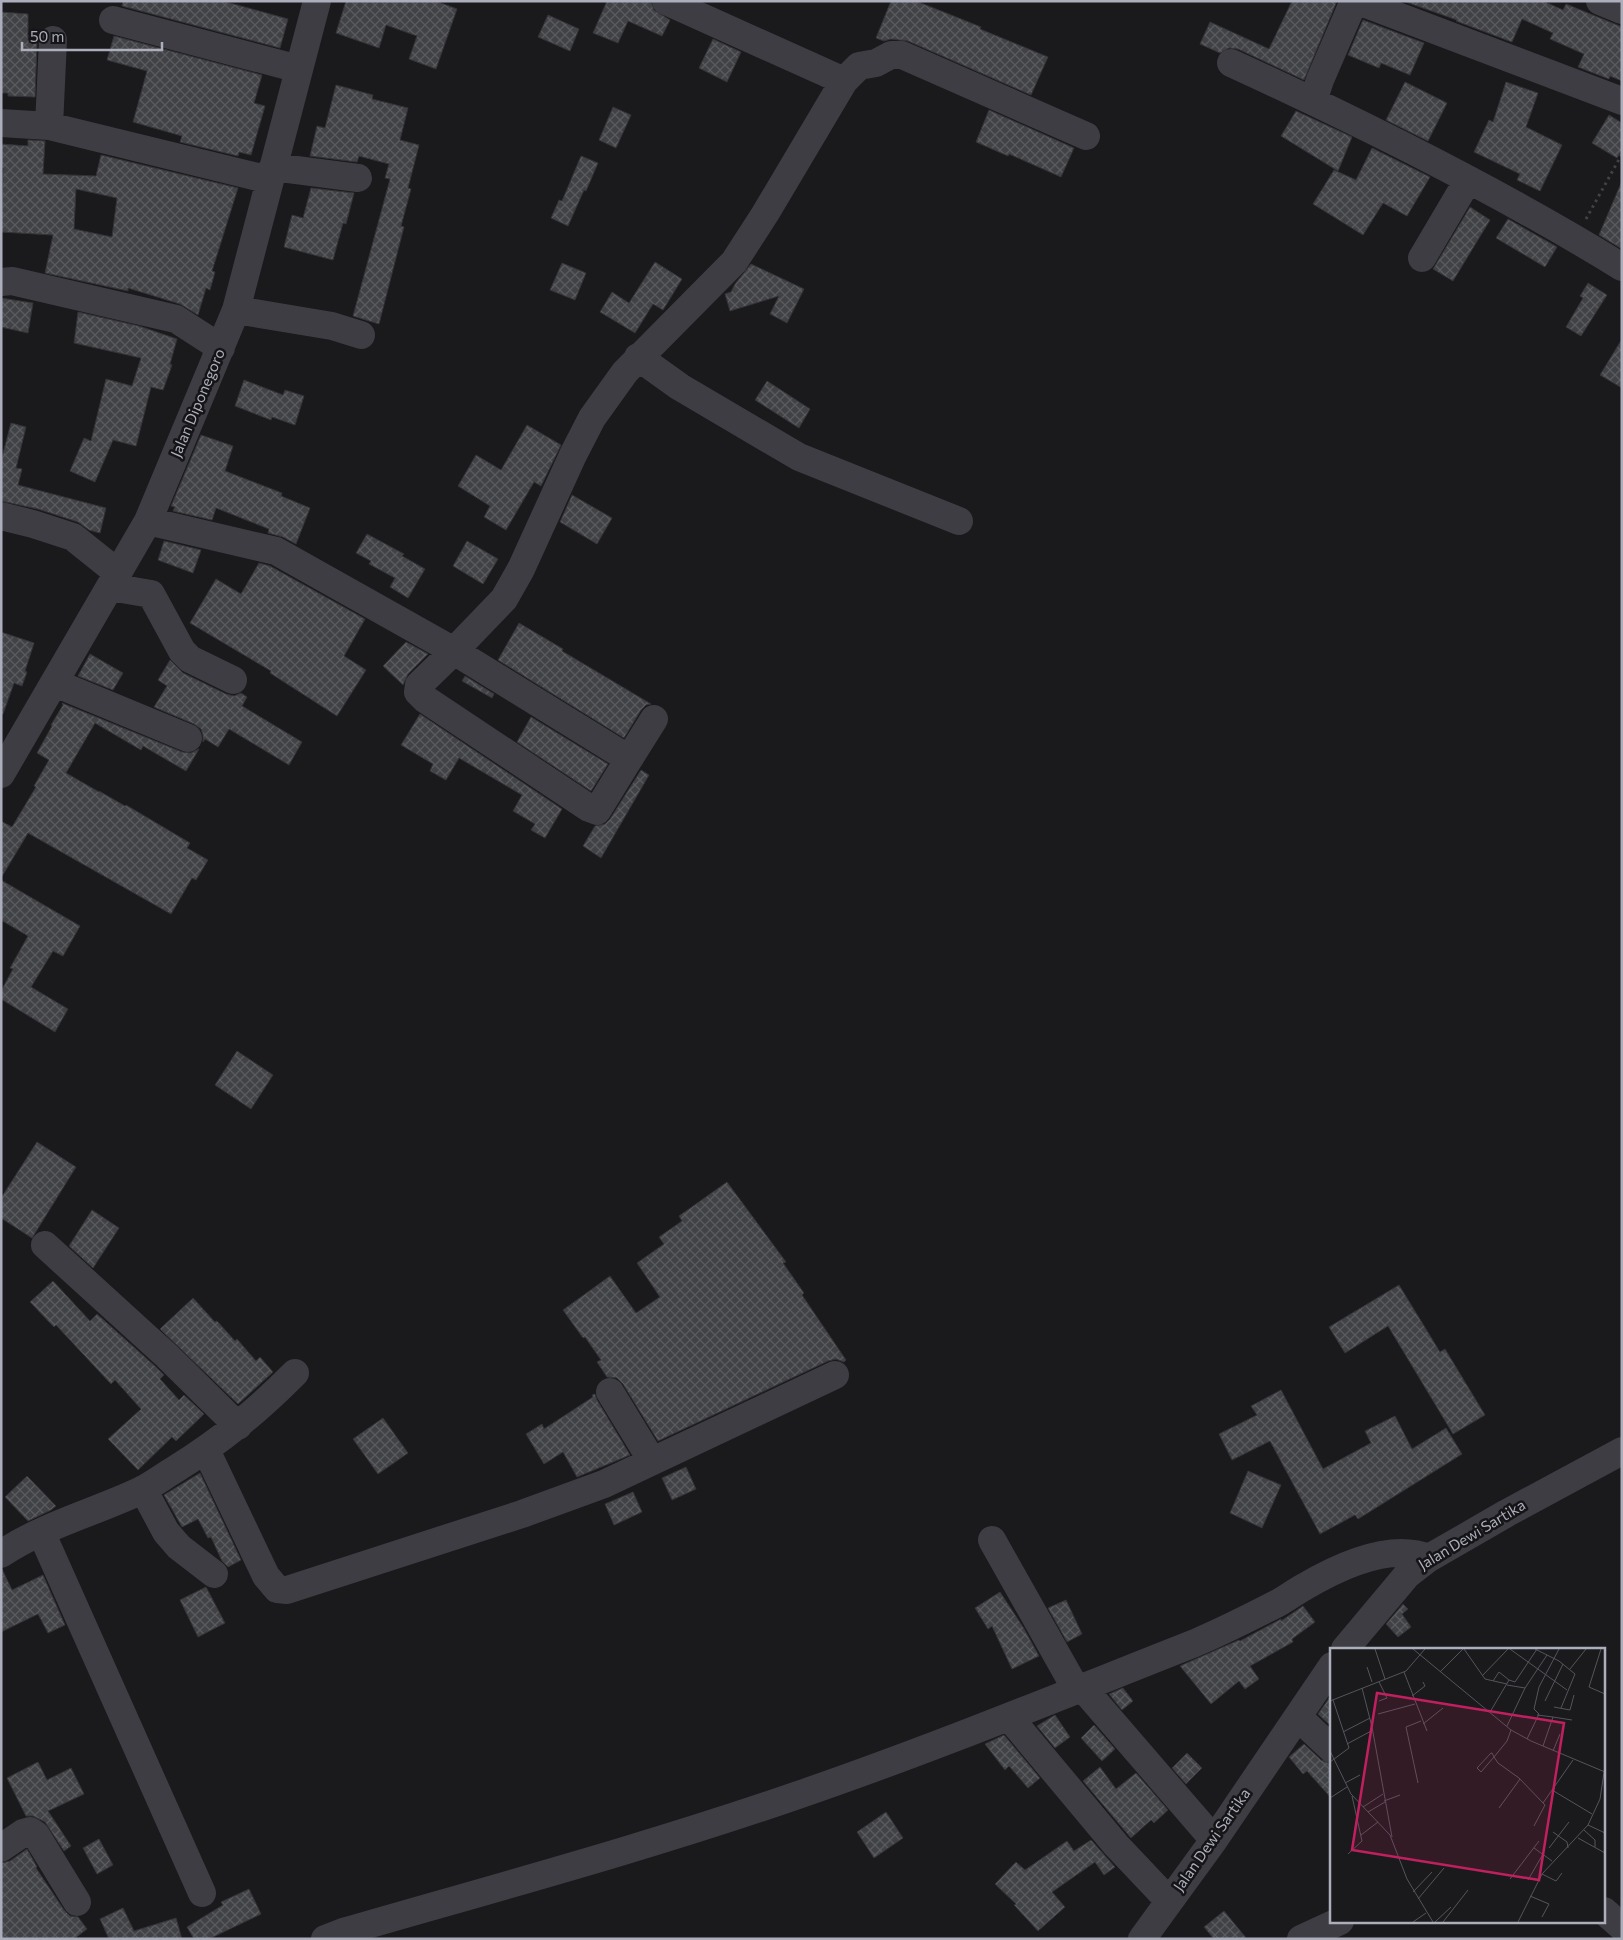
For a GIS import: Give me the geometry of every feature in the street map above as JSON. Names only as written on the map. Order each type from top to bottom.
[{"type":"street","name":"Jalan Diponegoro","points":[[3,766],[55,683],[148,521],[221,348],[236,310],[317,1]]},
{"type":"street","points":[[666,1],[694,7],[844,81]]},
{"type":"street","points":[[1313,100],[1320,80],[1356,1],[1622,101]]},
{"type":"street","points":[[1600,1],[1622,10]]},
{"type":"street","points":[[113,20],[299,69]]},
{"type":"street","points":[[49,126],[53,40]]},
{"type":"street","points":[[654,718],[597,811],[588,808],[425,699],[418,692],[419,685],[504,600],[521,570],[573,455],[592,418],[638,357],[734,262],[766,214],[844,81],[860,66],[876,63],[892,55],[902,55],[1086,136]]},
{"type":"street","points":[[1231,63],[1313,100],[1468,180],[1575,238],[1622,267]]},
{"type":"street","points":[[1,123],[49,126],[271,173],[358,178]]},
{"type":"street","points":[[1422,258],[1468,180]]},
{"type":"street","points":[[1,282],[12,281],[176,319],[221,348]]},
{"type":"street","points":[[236,310],[332,326],[361,335]]},
{"type":"street","points":[[638,357],[680,387],[799,457],[959,521]]},
{"type":"street","points":[[1,516],[73,537],[114,580],[151,594],[182,651],[190,659],[232,680]]},
{"type":"street","points":[[148,521],[276,551],[454,651],[630,759]]},
{"type":"street","points":[[55,683],[188,738]]},
{"type":"street","points":[[45,1245],[167,1356],[238,1426]]},
{"type":"street","points":[[1,1554],[30,1536],[143,1489],[206,1450],[258,1409],[295,1372]]},
{"type":"street","points":[[206,1450],[266,1576],[274,1587],[282,1590],[294,1588],[522,1514],[604,1484],[835,1375]]},
{"type":"street","points":[[610,1392],[652,1461]]},
{"type":"street","name":"Jalan Dewi Sartika","points":[[1346,1648],[1407,1575],[1429,1558],[1507,1513],[1622,1451]]},
{"type":"street","points":[[143,1489],[166,1532],[179,1547],[214,1574]]},
{"type":"street","points":[[41,1532],[202,1893]]},
{"type":"street","points":[[992,1540],[1079,1688],[1214,1840]]},
{"type":"street","points":[[325,1939],[380,1931],[486,1892],[698,1829],[895,1761],[1217,1634],[1273,1606],[1348,1564],[1391,1553],[1409,1552],[1429,1558]]},
{"type":"street","name":"Jalan Dewi Sartika","points":[[1142,1939],[1214,1840],[1330,1669]]},
{"type":"street","points":[[1010,1717],[1116,1845],[1169,1901]]},
{"type":"street","points":[[1298,1717],[1330,1747]]},
{"type":"street","points":[[1,1848],[23,1833],[30,1831],[36,1835],[77,1902]]},
{"type":"street","points":[[1606,1913],[1622,1927]]},
{"type":"street","points":[[1300,1939],[1338,1922]]},
{"type":"path","points":[[1575,238],[1622,154]]},
{"type":"building","points":[[123,1],[223,1],[288,19],[280,48],[122,6]]},
{"type":"building","points":[[346,1],[436,1],[457,9],[436,69],[409,59],[417,36],[386,25],[379,48],[336,33]]},
{"type":"building","points":[[607,1],[651,1],[654,10],[670,20],[662,36],[628,21],[618,43],[593,33]]},
{"type":"building","points":[[891,1],[916,1],[1048,57],[1031,95],[908,41],[891,39],[884,41],[876,38]]},
{"type":"building","points":[[1292,1],[1337,1],[1304,80],[1238,49],[1229,48],[1220,53],[1200,44],[1210,22],[1269,49]]},
{"type":"building","points":[[1403,1],[1543,1],[1563,10],[1566,4],[1622,27],[1622,81],[1610,76],[1609,79],[1578,67],[1584,54],[1550,39],[1553,33],[1522,19],[1512,42]]},
{"type":"building","points":[[1,12],[28,14],[28,40],[37,41],[35,97],[8,96],[8,93],[1,93]]},
{"type":"building","points":[[548,15],[579,29],[570,51],[538,37]]},
{"type":"building","points":[[1363,20],[1424,43],[1410,75],[1381,63],[1379,68],[1348,55]]},
{"type":"building","points":[[114,36],[262,75],[254,103],[265,106],[251,155],[239,152],[238,156],[180,142],[182,136],[133,122],[147,71],[107,60]]},
{"type":"building","points":[[713,39],[741,52],[727,82],[699,68]]},
{"type":"building","points":[[1405,82],[1447,103],[1428,141],[1386,120]]},
{"type":"building","points":[[1506,82],[1538,93],[1526,127],[1562,145],[1540,191],[1517,180],[1520,174],[1474,152],[1489,120],[1493,122]]},
{"type":"building","points":[[336,85],[373,95],[372,99],[408,108],[400,140],[419,145],[408,188],[411,189],[401,226],[404,227],[379,324],[353,316],[390,179],[385,178],[389,164],[359,156],[357,162],[310,156],[317,126],[325,128]]},
{"type":"building","points":[[613,107],[631,115],[616,148],[599,140]]},
{"type":"building","points":[[989,110],[1074,148],[1061,177],[976,142]]},
{"type":"building","points":[[1296,111],[1352,137],[1338,171],[1281,136]]},
{"type":"building","points":[[1609,115],[1622,123],[1622,150],[1617,158],[1592,143]]},
{"type":"building","points":[[28,140],[45,141],[43,174],[96,176],[101,155],[238,188],[212,271],[215,272],[210,290],[206,288],[198,315],[180,304],[128,288],[128,291],[45,273],[53,235],[1,232],[3,168],[1,168],[1,144],[28,146]],"holes":[[[76,189],[117,198],[112,237],[74,229]]]},
{"type":"building","points":[[1372,148],[1430,177],[1407,216],[1383,203],[1363,235],[1313,204],[1334,170],[1356,180]]},
{"type":"building","points":[[581,156],[598,163],[568,226],[551,218],[559,200],[562,201]]},
{"type":"building","points":[[1622,181],[1622,249],[1599,235]]},
{"type":"building","points":[[311,188],[354,193],[346,224],[343,223],[333,260],[284,247],[292,215],[303,218]]},
{"type":"building","points":[[1470,207],[1490,220],[1453,281],[1433,269]]},
{"type":"building","points":[[1508,219],[1557,247],[1545,267],[1496,238]]},
{"type":"building","points":[[655,262],[682,279],[663,310],[653,304],[635,333],[600,312],[612,292],[629,303]]},
{"type":"building","points":[[562,263],[586,273],[575,300],[550,290]]},
{"type":"building","points":[[751,264],[804,289],[787,323],[770,314],[779,296],[730,311],[725,294],[731,292]]},
{"type":"building","points":[[1588,283],[1607,295],[1581,336],[1566,327],[1583,298],[1580,296]]},
{"type":"building","points":[[1,298],[33,303],[28,333],[1,327]]},
{"type":"building","points":[[78,312],[139,326],[177,339],[170,364],[172,365],[163,390],[151,387],[136,446],[113,440],[95,482],[70,471],[84,438],[91,441],[106,379],[132,386],[141,358],[74,343]]},
{"type":"building","points":[[1622,339],[1622,388],[1600,375]]},
{"type":"building","points":[[244,380],[283,395],[285,390],[304,396],[295,425],[272,417],[271,420],[235,406]]},
{"type":"building","points":[[767,381],[810,409],[799,428],[755,400]]},
{"type":"building","points":[[11,423],[26,427],[16,468],[22,469],[18,485],[106,508],[100,533],[89,530],[78,522],[38,509],[1,501],[1,461]]},
{"type":"building","points":[[527,425],[561,445],[541,486],[534,482],[506,530],[484,517],[490,506],[458,486],[476,455],[501,470]]},
{"type":"building","points":[[201,435],[233,446],[225,471],[282,493],[281,496],[310,508],[296,544],[283,537],[268,533],[269,529],[216,508],[212,520],[173,511],[175,507],[171,506]]},
{"type":"building","points":[[572,495],[612,518],[597,544],[560,522]]},
{"type":"building","points":[[367,534],[404,554],[402,556],[425,569],[408,598],[390,587],[395,578],[369,564],[371,561],[356,553]]},
{"type":"building","points":[[164,541],[201,550],[193,573],[158,560]]},
{"type":"building","points":[[467,541],[498,559],[483,584],[453,566]]},
{"type":"building","points":[[259,563],[270,566],[365,619],[344,656],[366,670],[337,716],[270,673],[271,671],[190,623],[216,579],[241,594]]},
{"type":"building","points":[[519,623],[651,704],[646,705],[641,710],[624,738],[498,660]]},
{"type":"building","points":[[1,632],[34,643],[22,686],[14,683],[3,714],[1,714]]},
{"type":"building","points":[[406,642],[428,654],[408,674],[403,685],[383,666]]},
{"type":"building","points":[[90,654],[123,673],[113,690],[78,676]]},
{"type":"building","points":[[170,660],[183,673],[226,694],[234,696],[241,693],[247,697],[242,706],[302,742],[289,765],[229,729],[218,747],[205,739],[203,742],[201,729],[194,724],[154,707],[167,686],[158,680]]},
{"type":"building","points":[[465,676],[494,694],[492,698],[462,681]]},
{"type":"building","points":[[62,703],[182,752],[191,753],[199,749],[186,771],[143,746],[141,750],[95,723],[66,773],[126,805],[190,843],[187,848],[208,860],[196,880],[192,878],[171,914],[28,833],[1,878],[1,821],[12,827],[36,787],[34,786],[49,760],[37,753],[63,705]]},
{"type":"building","points":[[420,714],[562,809],[545,838],[531,830],[535,824],[513,811],[522,795],[459,758],[446,780],[430,771],[433,764],[401,745]]},
{"type":"building","points":[[531,717],[608,764],[591,791],[517,742]]},
{"type":"building","points":[[641,770],[649,775],[601,858],[583,846],[595,826],[605,824],[610,819]]},
{"type":"building","points":[[1,880],[80,926],[63,956],[53,951],[31,987],[68,1009],[55,1032],[1,999],[1,991],[13,969],[10,968],[28,936],[1,920]]},
{"type":"building","points":[[237,1051],[273,1075],[251,1109],[215,1085]]},
{"type":"building","points":[[37,1142],[76,1167],[32,1238],[1,1218],[1,1198]]},
{"type":"building","points":[[727,1182],[786,1262],[783,1263],[804,1293],[802,1295],[846,1360],[844,1362],[836,1359],[828,1361],[658,1441],[623,1384],[617,1378],[607,1377],[597,1362],[601,1360],[563,1310],[610,1276],[636,1313],[660,1297],[637,1263],[664,1244],[659,1237],[682,1221],[679,1216]]},
{"type":"building","points":[[92,1210],[119,1228],[93,1268],[69,1246]]},
{"type":"building","points":[[53,1281],[90,1321],[97,1314],[156,1367],[164,1375],[160,1379],[179,1400],[184,1395],[204,1414],[176,1441],[172,1437],[138,1470],[108,1439],[141,1409],[115,1380],[111,1384],[56,1325],[54,1327],[30,1302]]},
{"type":"building","points":[[1399,1285],[1440,1352],[1445,1349],[1485,1415],[1453,1434],[1388,1326],[1345,1353],[1329,1327]]},
{"type":"building","points":[[193,1298],[235,1341],[237,1339],[256,1361],[260,1357],[273,1372],[238,1404],[160,1329]]},
{"type":"building","points":[[1281,1390],[1323,1469],[1371,1443],[1365,1431],[1395,1416],[1412,1449],[1446,1428],[1462,1454],[1358,1519],[1355,1515],[1320,1534],[1270,1441],[1232,1460],[1219,1434],[1257,1415],[1251,1406]]},
{"type":"building","points":[[595,1394],[630,1455],[577,1477],[563,1452],[544,1464],[526,1434],[542,1424],[544,1429]]},
{"type":"building","points":[[383,1418],[408,1453],[378,1474],[353,1439]]},
{"type":"building","points":[[686,1467],[696,1489],[672,1500],[662,1478]]},
{"type":"building","points":[[1248,1471],[1281,1485],[1262,1528],[1230,1513]]},
{"type":"building","points":[[200,1473],[241,1560],[228,1567],[222,1561],[211,1537],[208,1538],[198,1519],[182,1527],[164,1495]]},
{"type":"building","points":[[27,1476],[56,1506],[28,1521],[5,1497]]},
{"type":"building","points":[[633,1492],[642,1512],[614,1525],[605,1504]]},
{"type":"building","points":[[2,1569],[12,1590],[43,1575],[65,1625],[48,1633],[38,1614],[1,1632]]},
{"type":"building","points":[[206,1587],[225,1623],[198,1637],[180,1600]]},
{"type":"building","points":[[1000,1592],[1039,1656],[1012,1669],[992,1626],[988,1629],[975,1608]]},
{"type":"building","points":[[1066,1600],[1082,1634],[1067,1642],[1048,1608]]},
{"type":"building","points":[[1403,1604],[1408,1609],[1402,1614],[1411,1627],[1398,1637],[1386,1624]]},
{"type":"building","points":[[1303,1606],[1315,1622],[1292,1639],[1293,1642],[1250,1666],[1259,1679],[1245,1689],[1239,1681],[1211,1704],[1180,1666],[1240,1641],[1281,1619],[1281,1621]]},
{"type":"building","points":[[1123,1688],[1133,1701],[1122,1710],[1109,1694]]},
{"type":"building","points":[[1330,1697],[1330,1725],[1318,1714]]},
{"type":"building","points":[[1055,1715],[1070,1737],[1055,1748],[1037,1726]]},
{"type":"building","points":[[1094,1725],[1115,1749],[1102,1761],[1081,1738]]},
{"type":"building","points":[[1004,1735],[1040,1778],[1028,1788],[1009,1766],[1005,1770],[985,1744]]},
{"type":"building","points":[[1304,1744],[1321,1760],[1330,1763],[1330,1797],[1307,1771],[1303,1774],[1289,1757]]},
{"type":"building","points":[[1187,1753],[1202,1768],[1186,1784],[1172,1768]]},
{"type":"building","points":[[38,1762],[47,1780],[71,1768],[84,1794],[48,1811],[71,1846],[64,1851],[45,1822],[33,1816],[26,1816],[7,1778]]},
{"type":"building","points":[[1100,1767],[1116,1789],[1136,1773],[1168,1810],[1154,1823],[1151,1820],[1131,1838],[1083,1781]]},
{"type":"building","points":[[886,1812],[903,1838],[874,1858],[857,1832]]},
{"type":"building","points":[[99,1839],[113,1865],[97,1874],[83,1848]]},
{"type":"building","points":[[1091,1840],[1115,1867],[1104,1875],[1095,1862],[1052,1892],[1065,1907],[1038,1931],[1014,1905],[1016,1904],[995,1884],[1016,1862],[1025,1870],[1067,1841],[1074,1851]]},
{"type":"building","points":[[27,1849],[36,1868],[64,1910],[70,1916],[78,1917],[87,1929],[74,1939],[1,1939],[1,1863],[10,1861]]},
{"type":"building","points":[[249,1889],[261,1914],[209,1939],[194,1939],[187,1927],[223,1905],[221,1902]]},
{"type":"building","points":[[123,1908],[134,1931],[176,1918],[182,1939],[109,1939],[100,1919]]},
{"type":"building","points":[[1224,1911],[1247,1939],[1214,1939],[1204,1927]]}]
